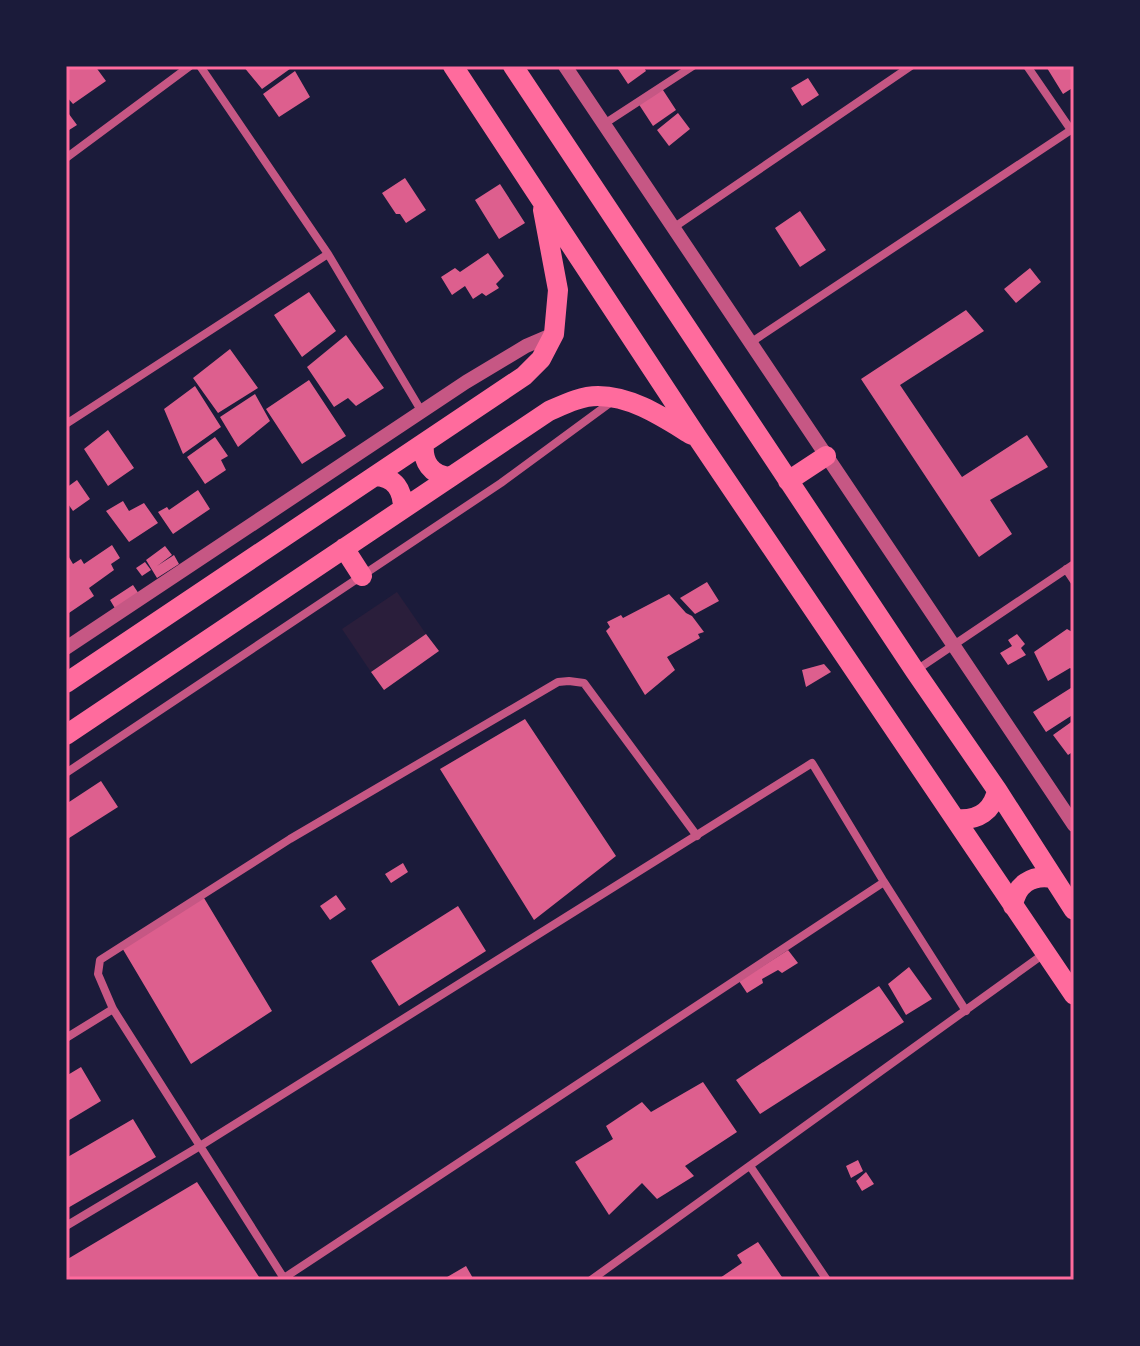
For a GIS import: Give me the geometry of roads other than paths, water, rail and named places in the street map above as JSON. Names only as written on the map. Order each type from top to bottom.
[{"type":"main road","points":[[453,66],[697,437],[1074,995]]},
{"type":"main road","points":[[513,66],[1074,910]]},
{"type":"main road","points":[[68,676],[375,476],[524,376],[541,359],[554,334],[558,290],[541,202]]},
{"type":"main road","points":[[66,735],[549,411],[576,400],[597,396],[617,398],[649,410],[697,437]]},
{"type":"main road","points":[[424,443],[428,466],[436,473],[450,477]]},
{"type":"main road","points":[[788,481],[826,456]]},
{"type":"main road","points":[[375,476],[391,480],[398,487],[403,497],[403,509]]},
{"type":"main road","points":[[344,548],[362,576]]},
{"type":"main road","points":[[956,819],[966,820],[983,814],[990,807],[997,790]]},
{"type":"main road","points":[[1013,906],[1022,884],[1036,877],[1053,878]]},
{"type":"street","points":[[66,158],[190,66]]},
{"type":"street","points":[[200,66],[328,254],[422,412]]},
{"type":"street","points":[[565,66],[1074,825]]},
{"type":"street","points":[[604,124],[693,66]]},
{"type":"street","points":[[673,228],[911,66]]},
{"type":"street","points":[[750,343],[1072,129],[1027,66]]},
{"type":"street","points":[[66,424],[328,254]]},
{"type":"street","points":[[66,648],[500,361],[554,334]]},
{"type":"street","points":[[66,773],[501,483],[617,398]]},
{"type":"street","points":[[915,671],[1070,566],[1074,581]]},
{"type":"street","points":[[697,836],[584,683],[558,682],[290,839],[100,960],[98,974],[113,1009],[284,1279],[884,882]]},
{"type":"street","points":[[66,1226],[200,1146],[812,763],[966,1011]]},
{"type":"street","points":[[591,1280],[1046,953]]},
{"type":"street","points":[[66,1038],[113,1009]]},
{"type":"street","points":[[750,1166],[827,1280]]}]
